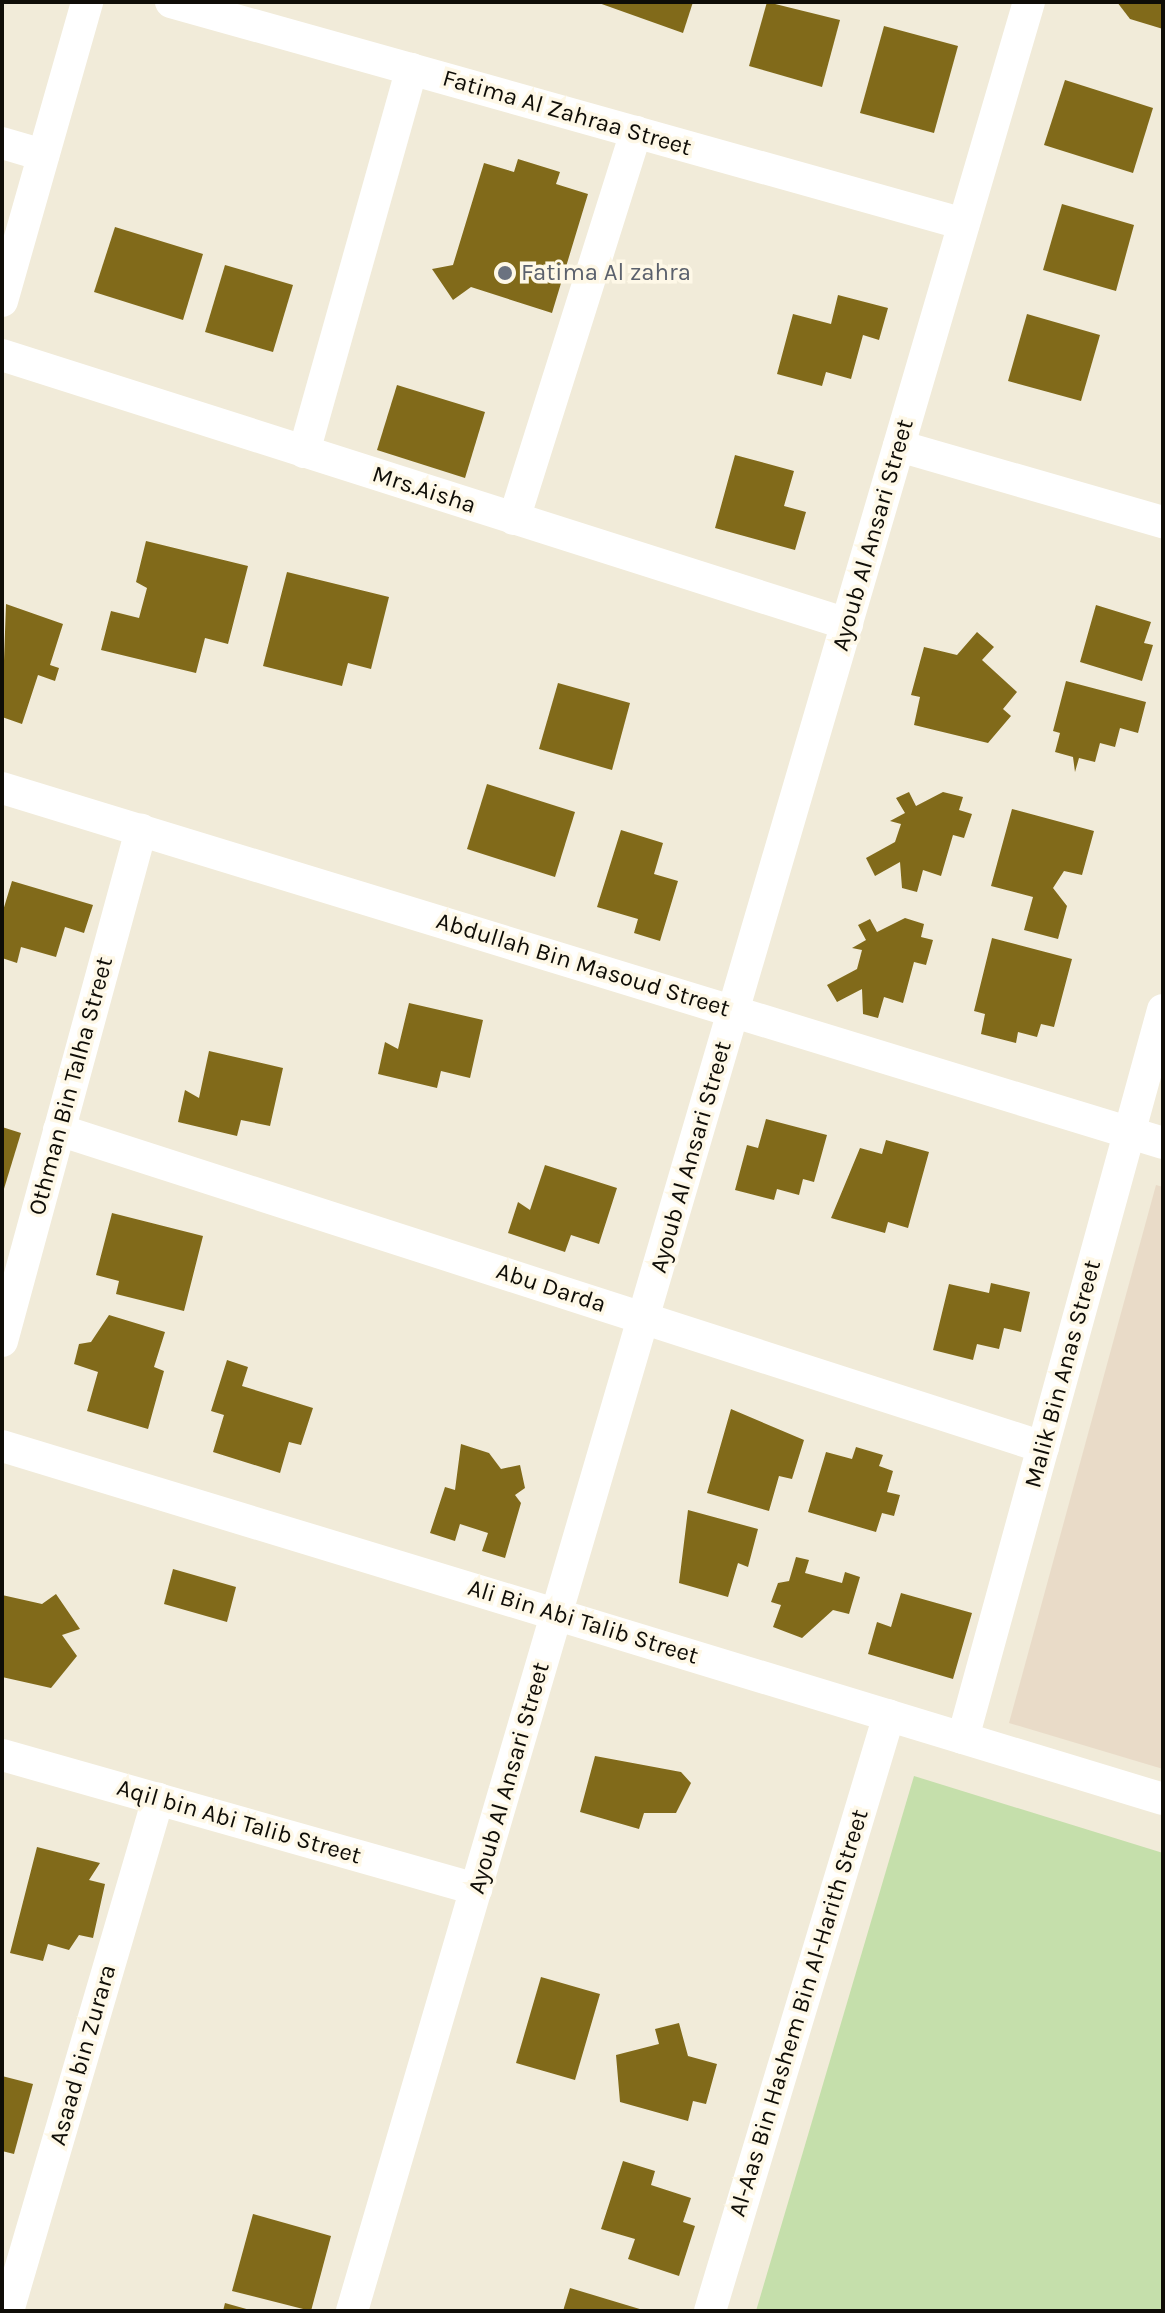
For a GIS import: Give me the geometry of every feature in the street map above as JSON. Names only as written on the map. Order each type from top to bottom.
[{"type":"street","points":[[2,301],[87,2]]},
{"type":"street","name":"Fatima Al Zahraa Street","points":[[171,2],[964,224]]},
{"type":"street","name":"Ayoub Al Ansari Street","points":[[352,2311],[1029,2]]},
{"type":"street","points":[[304,452],[412,69]]},
{"type":"street","points":[[514,519],[636,132]]},
{"type":"street","points":[[2,143],[43,155]]},
{"type":"street","name":"Mrs.Aisha","points":[[2,355],[847,624]]},
{"type":"street","points":[[899,446],[1163,522]]},
{"type":"street","name":"Abdullah Bin Masoud Street","points":[[2,788],[1163,1143]]},
{"type":"street","name":"Othman Bin Talha Street","points":[[2,1341],[141,830]]},
{"type":"street","name":"Malik Bin Anas Street","points":[[963,1738],[1163,1010]]},
{"type":"street","name":"Abu Darda","points":[[59,1130],[1043,1447]]},
{"type":"street","name":"Ali Bin Abi Talib Street","points":[[2,1446],[1163,1799]]},
{"type":"street","name":"Al-Aas Bin Hashem Bin Al-Harith Street","points":[[710,2311],[889,1715]]},
{"type":"street","name":"Aqil bin Abi Talib Street","points":[[2,1755],[476,1889]]},
{"type":"street","name":"Asaad bin Zurara","points":[[8,2311],[158,1799]]},
{"type":"shaded area","points":[[1156,1185],[1163,1187],[1163,1769],[1009,1723]]},
{"type":"green space","points":[[914,1776],[1163,1853],[1163,2311],[756,2311]]},
{"type":"building","points":[[596,2],[693,2],[683,33]]},
{"type":"building","points":[[767,2],[840,20],[822,87],[749,66]]},
{"type":"building","points":[[1117,2],[1163,2],[1163,29],[1130,19]]},
{"type":"building","points":[[884,26],[958,46],[934,133],[860,113]]},
{"type":"building","points":[[1065,80],[1153,108],[1133,173],[1044,145]]},
{"type":"building","points":[[518,159],[560,172],[556,184],[588,194],[552,313],[471,287],[453,300],[432,269],[453,265],[484,163],[514,172]]},
{"type":"building","points":[[1062,204],[1134,225],[1116,291],[1043,270]]},
{"type":"building","points":[[115,227],[203,254],[183,320],[94,292]]},
{"type":"building","points":[[225,265],[293,285],[273,352],[205,332]]},
{"type":"building","points":[[838,295],[888,308],[879,340],[863,335],[851,379],[826,372],[822,386],[777,374],[793,314],[831,324]]},
{"type":"building","points":[[1027,314],[1100,335],[1081,401],[1008,381]]},
{"type":"building","points":[[397,385],[485,412],[465,478],[377,450]]},
{"type":"building","points":[[735,455],[794,471],[784,506],[806,512],[795,550],[715,528]]},
{"type":"building","points":[[146,541],[248,566],[228,644],[205,638],[196,673],[101,650],[111,611],[139,618],[147,588],[136,582]]},
{"type":"building","points":[[287,572],[389,597],[371,669],[348,663],[342,686],[263,666]]},
{"type":"building","points":[[6,604],[63,624],[50,665],[59,668],[55,681],[38,675],[22,724],[2,717]]},
{"type":"building","points":[[1096,605],[1151,622],[1144,643],[1153,645],[1142,681],[1080,662]]},
{"type":"building","points":[[977,632],[994,647],[982,660],[1017,692],[1003,709],[1011,716],[988,743],[914,725],[920,697],[911,695],[924,647],[957,655]]},
{"type":"building","points":[[1066,681],[1146,702],[1138,733],[1120,728],[1115,747],[1100,743],[1095,762],[1079,758],[1075,772],[1073,757],[1055,752],[1060,733],[1053,731]]},
{"type":"building","points":[[558,683],[630,703],[612,770],[539,749]]},
{"type":"building","points":[[487,784],[575,812],[555,877],[467,849]]},
{"type":"building","points":[[909,792],[916,806],[943,792],[963,797],[959,810],[972,814],[964,838],[953,835],[941,876],[923,870],[917,892],[902,888],[900,862],[875,876],[866,858],[895,842],[901,824],[890,821],[905,813],[896,798]]},
{"type":"building","points":[[1012,809],[1094,831],[1082,875],[1064,871],[1053,888],[1067,906],[1058,939],[1024,930],[1033,897],[991,886]]},
{"type":"building","points":[[621,830],[663,843],[654,874],[678,881],[660,941],[634,933],[638,919],[597,907]]},
{"type":"building","points":[[12,881],[93,905],[84,933],[65,927],[56,957],[21,947],[17,963],[2,958],[2,914]]},
{"type":"building","points":[[905,918],[924,924],[921,937],[933,940],[926,965],[914,962],[903,1003],[884,997],[878,1018],[863,1014],[862,989],[837,1002],[827,985],[857,969],[862,950],[852,948],[866,940],[858,925],[870,919],[877,932]]},
{"type":"building","points":[[992,938],[1072,959],[1054,1027],[1041,1024],[1037,1037],[1018,1032],[1016,1043],[981,1034],[985,1014],[974,1011]]},
{"type":"building","points":[[409,1003],[483,1020],[470,1078],[441,1071],[437,1088],[378,1074],[385,1042],[398,1049]]},
{"type":"building","points":[[209,1051],[283,1068],[270,1126],[241,1120],[237,1136],[178,1122],[185,1090],[199,1098]]},
{"type":"building","points":[[766,1119],[827,1135],[814,1182],[803,1179],[799,1195],[777,1189],[774,1200],[735,1190],[747,1145],[758,1148]]},
{"type":"building","points":[[2,1127],[21,1133],[3,1192],[2,1192]]},
{"type":"building","points":[[886,1140],[929,1152],[908,1228],[888,1222],[885,1233],[831,1218],[860,1148],[882,1154]]},
{"type":"building","points":[[545,1165],[617,1188],[599,1244],[571,1235],[565,1252],[508,1233],[518,1202],[530,1210]]},
{"type":"building","points":[[112,1213],[203,1236],[184,1311],[116,1294],[119,1281],[96,1275]]},
{"type":"building","points":[[991,1283],[1030,1292],[1021,1332],[1004,1328],[999,1349],[977,1344],[973,1360],[933,1350],[949,1284],[989,1293]]},
{"type":"building","points":[[109,1315],[165,1332],[154,1367],[164,1371],[148,1429],[87,1411],[98,1372],[74,1364],[79,1344],[91,1342]]},
{"type":"building","points":[[227,1360],[248,1367],[242,1386],[313,1408],[301,1445],[289,1442],[280,1473],[213,1452],[224,1415],[211,1411]]},
{"type":"building","points":[[731,1409],[804,1440],[792,1479],[779,1476],[769,1511],[707,1493]]},
{"type":"building","points":[[461,1444],[489,1453],[501,1469],[520,1465],[525,1488],[515,1495],[521,1503],[505,1558],[482,1551],[488,1533],[460,1524],[455,1541],[430,1533],[445,1487],[455,1490]]},
{"type":"building","points":[[856,1447],[883,1455],[879,1466],[893,1471],[887,1492],[900,1495],[894,1516],[882,1513],[876,1532],[808,1512],[826,1452],[852,1459]]},
{"type":"building","points":[[688,1510],[758,1529],[748,1567],[738,1563],[728,1597],[679,1583]]},
{"type":"building","points":[[796,1557],[809,1560],[805,1573],[842,1583],[845,1572],[860,1577],[849,1614],[833,1610],[802,1638],[773,1627],[781,1605],[771,1602],[778,1583],[789,1581]]},
{"type":"building","points":[[173,1569],[236,1587],[227,1622],[164,1604]]},
{"type":"building","points":[[901,1593],[972,1613],[953,1679],[868,1654],[877,1622],[891,1627]]},
{"type":"building","points":[[56,1594],[80,1629],[62,1635],[77,1656],[51,1688],[2,1677],[2,1595],[42,1604]]},
{"type":"building","points":[[595,1756],[681,1772],[691,1783],[676,1813],[644,1813],[639,1829],[580,1812]]},
{"type":"building","points":[[37,1847],[100,1863],[89,1880],[105,1884],[93,1938],[79,1935],[69,1950],[48,1944],[43,1961],[10,1953]]},
{"type":"building","points":[[541,1977],[600,1994],[575,2080],[516,2063]]},
{"type":"building","points":[[679,2023],[688,2056],[717,2064],[706,2104],[693,2101],[688,2121],[620,2102],[616,2055],[659,2044],[655,2029]]},
{"type":"building","points":[[2,2076],[33,2084],[14,2154],[2,2151]]},
{"type":"building","points":[[623,2161],[655,2171],[651,2185],[691,2198],[683,2222],[695,2226],[679,2276],[628,2259],[635,2239],[601,2229]]},
{"type":"building","points":[[253,2214],[331,2236],[311,2311],[232,2291]]},
{"type":"building","points":[[570,2288],[643,2310],[643,2311],[563,2311]]},
{"type":"building","points":[[225,2303],[250,2310],[223,2311]]},
{"type":"place","name":"Fatima Al zahra","points":[[505,273]]}]
